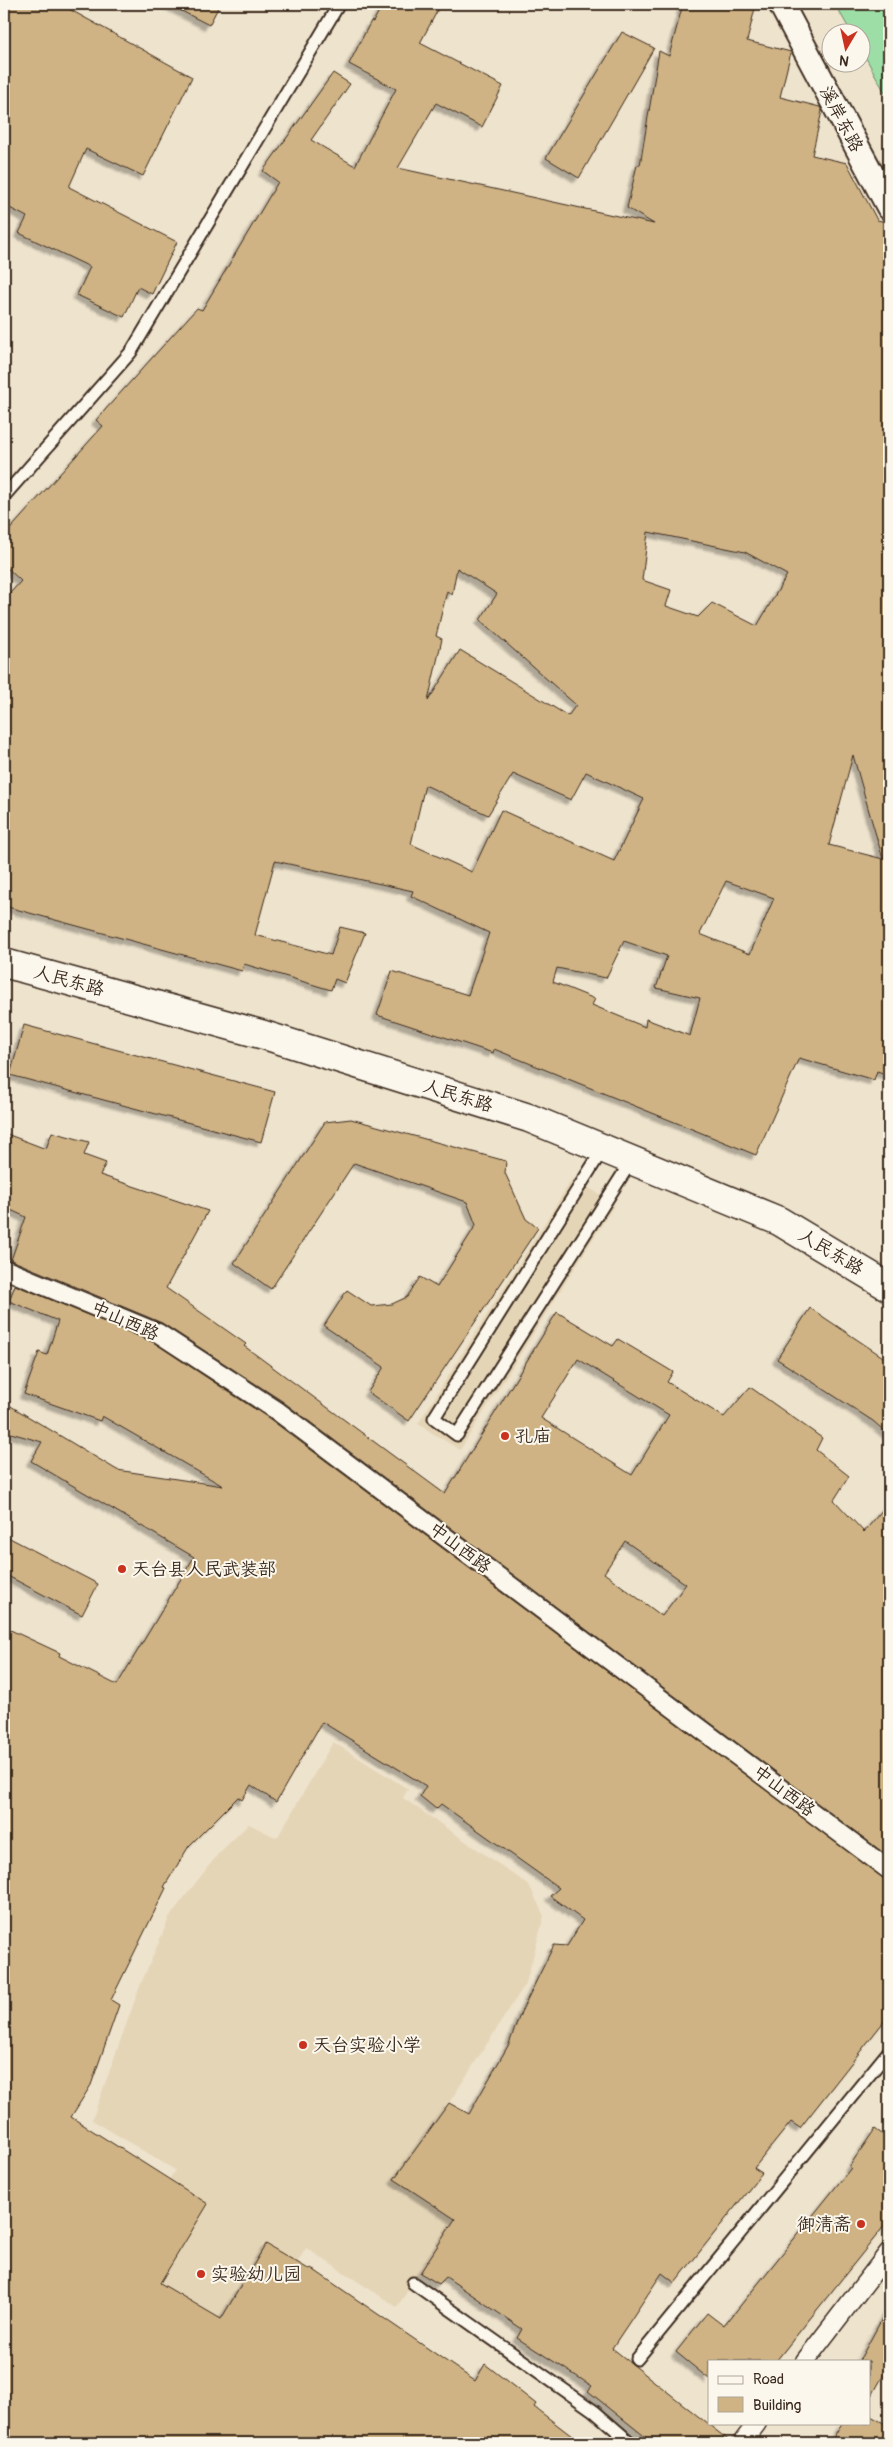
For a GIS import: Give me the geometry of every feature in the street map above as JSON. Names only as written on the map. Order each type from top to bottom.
[{"type":"main road","name":"人民东路","points":[[4,963],[283,1041],[529,1118],[779,1220],[889,1286]]},
{"type":"street","name":"溪岸东路","points":[[781,4],[889,207]]},
{"type":"street","name":"中山西路","points":[[4,1270],[158,1333],[276,1410],[889,1870]]},
{"type":"street","points":[[806,2360],[889,2252]]},
{"type":"street","points":[[742,2443],[756,2424]]},
{"type":"lane","points":[[4,496],[131,352],[339,4]]},
{"type":"lane","points":[[603,1149],[434,1418],[456,1434],[632,1160]]},
{"type":"lane","points":[[637,2358],[889,2051]]},
{"type":"lane","points":[[413,2283],[596,2408],[631,2443]]},
{"type":"shaded area","points":[[573,1178],[615,1204],[460,1450],[418,1424]]},
{"type":"shaded area","name":"天台实验小学","points":[[333,1742],[408,1789],[403,1798],[529,1885],[544,1916],[526,1983],[449,2103],[395,2179],[455,2219],[397,2307],[306,2248],[237,2364],[105,2285],[175,2170],[92,2120],[140,1986],[170,1916],[218,1854],[249,1824],[277,1838]]},
{"type":"green space","points":[[835,4],[889,4],[889,100],[870,65],[870,22],[845,22]]},
{"type":"building","points":[[4,4],[60,4],[192,77],[143,176],[86,149],[69,187],[177,242],[152,294],[138,287],[124,317],[77,295],[90,267],[19,233],[27,217],[4,205]]},
{"type":"building","points":[[168,4],[220,4],[209,25]]},
{"type":"building","points":[[383,4],[441,4],[420,43],[503,86],[482,127],[436,103],[398,168],[654,224],[627,208],[637,165],[640,165],[659,51],[669,56],[683,4],[756,4],[747,41],[791,52],[780,97],[820,107],[822,111],[812,155],[847,163],[877,220],[887,222],[889,237],[889,1028],[884,1044],[889,1046],[889,1075],[877,1071],[874,1080],[799,1058],[756,1155],[494,1049],[493,1053],[377,1015],[392,971],[468,995],[489,933],[411,896],[413,891],[275,861],[255,935],[331,955],[340,927],[365,933],[345,983],[335,979],[331,990],[244,964],[242,971],[4,906],[4,600],[21,581],[4,565],[4,536],[103,426],[96,420],[197,308],[202,310],[278,182],[263,171],[333,73],[350,84],[311,140],[355,166],[396,89],[349,64],[371,21],[373,22]],"holes":[[[648,532],[745,552],[787,575],[757,626],[712,603],[698,617],[666,606],[671,590],[642,580]],[[457,568],[497,594],[480,620],[576,705],[568,716],[460,650],[428,701],[442,639],[436,636],[447,591],[452,595]],[[853,755],[870,815],[883,859],[829,845]],[[586,772],[644,799],[614,861],[501,810],[472,872],[411,844],[425,785],[488,815],[513,774],[571,800]],[[726,881],[774,898],[750,954],[700,934]],[[624,941],[667,956],[656,988],[700,998],[690,1036],[646,1019],[645,1027],[592,1005],[595,999],[553,982],[557,968],[606,978]]]},
{"type":"building","points":[[622,32],[654,48],[579,178],[546,158]]},
{"type":"building","points":[[24,1025],[275,1092],[261,1142],[10,1075]]},
{"type":"building","points":[[351,1119],[506,1161],[505,1173],[526,1219],[538,1228],[409,1421],[368,1392],[384,1367],[324,1326],[347,1290],[371,1306],[392,1304],[407,1297],[420,1277],[437,1287],[476,1225],[467,1202],[354,1163],[271,1289],[234,1263],[325,1122]]},
{"type":"building","points":[[52,1132],[89,1142],[84,1155],[106,1163],[100,1175],[208,1211],[166,1288],[246,1344],[244,1346],[445,1494],[557,1312],[613,1346],[618,1339],[673,1372],[667,1382],[724,1417],[750,1387],[822,1438],[816,1450],[849,1476],[834,1500],[864,1532],[889,1502],[889,1857],[282,1401],[162,1323],[11,1260],[26,1217],[4,1207],[4,1133],[46,1149]],"holes":[[[578,1359],[669,1415],[632,1475],[541,1418]],[[625,1541],[686,1584],[662,1616],[604,1573]]]},
{"type":"building","points":[[15,1285],[153,1342],[270,1419],[883,1878],[889,1880],[889,2015],[800,2128],[791,2122],[754,2168],[762,2173],[675,2283],[662,2273],[612,2348],[732,2443],[653,2443],[588,2391],[592,2386],[517,2338],[522,2329],[446,2277],[439,2284],[420,2273],[455,2219],[394,2179],[449,2103],[469,2114],[509,2044],[521,2012],[554,1945],[567,1946],[583,1920],[550,1896],[559,1888],[441,1804],[436,1809],[420,1796],[426,1786],[322,1722],[276,1802],[251,1785],[242,1800],[238,1797],[189,1846],[164,1887],[166,1888],[111,2000],[119,2005],[91,2085],[71,2117],[208,2204],[160,2283],[221,2319],[266,2244],[310,2270],[311,2268],[475,2381],[485,2364],[536,2404],[534,2407],[581,2443],[4,2443],[4,1627],[60,1653],[59,1656],[117,1685],[194,1557],[31,1461],[42,1442],[4,1431],[4,1402],[117,1470],[223,1486],[102,1416],[100,1421],[24,1394],[39,1352],[47,1355],[58,1321],[9,1301]]},
{"type":"building","points":[[810,1308],[889,1361],[889,1435],[873,1421],[777,1359]]},
{"type":"building","points":[[4,1535],[98,1584],[82,1615],[4,1574]]},
{"type":"building","points":[[875,2129],[889,2139],[889,2220],[777,2360],[708,2360],[708,2378],[676,2352],[707,2313],[724,2326],[851,2168],[849,2167]]},
{"type":"building","points":[[889,2306],[889,2365],[870,2399],[870,2360],[860,2360]]},
{"type":"building","points":[[870,2416],[889,2426],[889,2443],[830,2443],[841,2424],[870,2424]]},
{"type":"place","name":"孔庙","points":[[505,1436]]},
{"type":"place","name":"天台县人民武装部","points":[[122,1569]]},
{"type":"place","name":"天台实验小学","points":[[303,2045]]},
{"type":"place","name":"御清斋","points":[[861,2224]]},
{"type":"place","name":"实验幼儿园","points":[[201,2274]]}]
